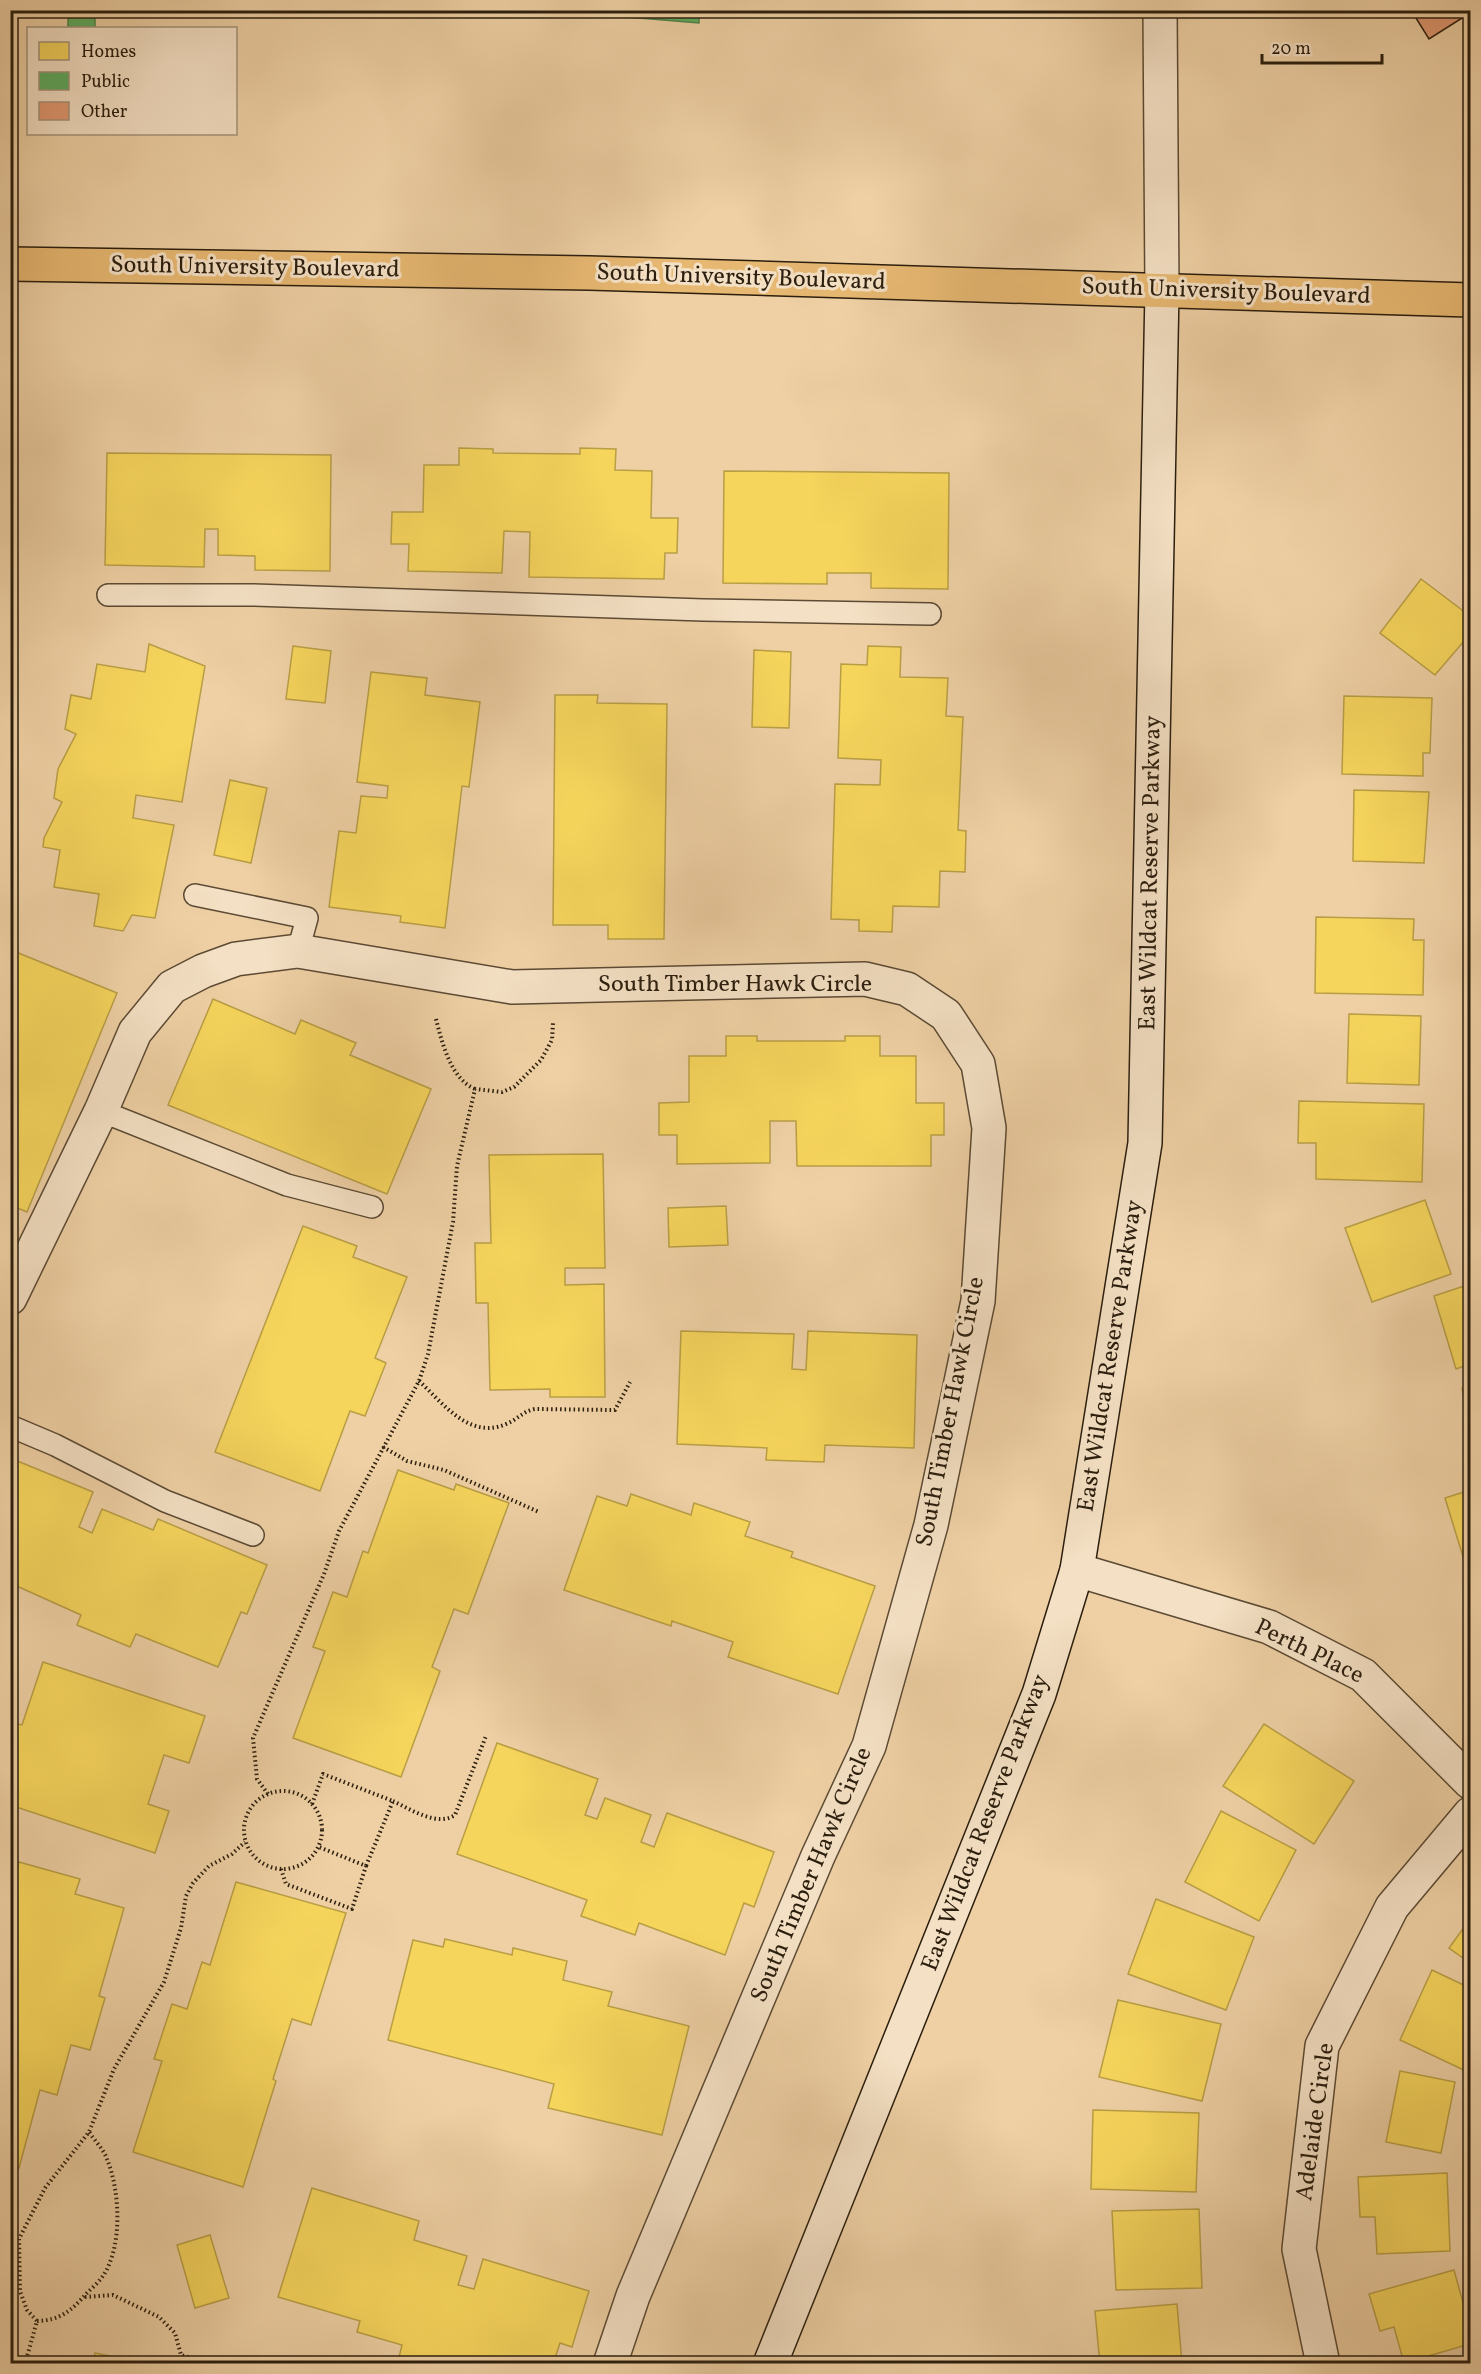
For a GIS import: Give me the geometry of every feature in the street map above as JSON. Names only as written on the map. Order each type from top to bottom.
[{"type":"main road","name":"South University Boulevard","points":[[10,264],[589,273],[1470,300]]},
{"type":"street","name":"East Wildcat Reserve Parkway","points":[[770,2364],[1039,1694],[1077,1570],[1145,1143],[1162,291],[1160,10]]},
{"type":"street","name":"South Timber Hawk Circle","points":[[10,1298],[102,1111],[135,1032],[171,987],[203,970],[236,959],[298,951],[512,987],[865,979],[907,989],[946,1015],[978,1064],[988,1128],[978,1301],[931,1525],[869,1746],[818,1856],[633,2296],[610,2364]]},
{"type":"street","name":"Perth Place","points":[[1077,1570],[1269,1627],[1363,1675],[1470,1782]]},
{"type":"street","name":"Adelaide Circle","points":[[1323,2364],[1299,2249],[1322,2046],[1392,1906],[1470,1814]]},
{"type":"lane","points":[[108,595],[254,595],[703,610],[930,614]]},
{"type":"lane","points":[[195,895],[307,918],[298,951]]},
{"type":"lane","points":[[102,1111],[287,1185],[372,1207]]},
{"type":"lane","points":[[10,1426],[55,1445],[165,1501],[254,1535]]},
{"type":"path","points":[[436,1020],[442,1043],[454,1069],[467,1086],[502,1092],[514,1087],[541,1060],[552,1040],[555,987]]},
{"type":"path","points":[[268,1794],[257,1779],[253,1759],[253,1738],[324,1574],[339,1531],[419,1381],[428,1354],[438,1305],[453,1222],[457,1166],[476,1089]]},
{"type":"path","points":[[419,1381],[457,1417],[482,1429],[507,1424],[526,1411],[535,1409],[615,1410],[630,1382]]},
{"type":"path","points":[[383,1447],[407,1461],[444,1470],[539,1512]]},
{"type":"path","points":[[312,1804],[323,1774],[435,1819],[441,1820],[455,1815],[486,1736]]},
{"type":"path","points":[[282,1791],[295,1793],[312,1804],[321,1821],[322,1834],[319,1847],[311,1858],[300,1866],[281,1869],[261,1863],[251,1854],[245,1842],[244,1830],[250,1808],[268,1794],[282,1791]]},
{"type":"path","points":[[281,1869],[286,1884],[351,1909],[393,1801]]},
{"type":"path","points":[[89,2132],[107,2158],[118,2221],[112,2254],[104,2276],[84,2297],[55,2320],[37,2320],[27,2310],[20,2291],[18,2240],[45,2188],[89,2132],[114,2069],[164,1982],[175,1954],[189,1890],[209,1866],[232,1854],[245,1842]]},
{"type":"path","points":[[319,1847],[366,1866]]},
{"type":"path","points":[[84,2297],[113,2295],[144,2309],[159,2317],[175,2333],[181,2355],[210,2364]]},
{"type":"path","points":[[25,2364],[37,2320]]},
{"type":"building: Homes","points":[[459,448],[493,449],[493,453],[580,454],[580,448],[616,449],[615,470],[652,471],[651,518],[678,518],[677,553],[665,553],[664,579],[529,577],[530,532],[504,531],[502,573],[408,571],[409,544],[391,544],[392,512],[423,512],[424,465],[459,465]]},
{"type":"building: Homes","points":[[107,453],[331,455],[330,571],[255,570],[255,556],[218,555],[218,529],[205,529],[204,567],[105,565]]},
{"type":"building: Homes","points":[[724,471],[949,473],[948,589],[871,588],[871,573],[827,573],[827,584],[723,583]]},
{"type":"building: Homes","points":[[1421,579],[1470,616],[1470,634],[1435,675],[1380,633]]},
{"type":"building: Homes","points":[[149,644],[205,666],[182,802],[136,795],[133,818],[174,825],[155,918],[132,915],[123,931],[94,926],[99,894],[54,887],[60,850],[43,847],[44,838],[62,802],[54,798],[58,769],[76,734],[65,729],[71,695],[91,699],[97,664],[145,672]]},
{"type":"building: Homes","points":[[293,646],[331,651],[325,703],[286,699]]},
{"type":"building: Homes","points":[[868,646],[901,647],[900,677],[948,678],[946,716],[963,717],[958,830],[966,831],[965,872],[940,871],[939,907],[893,906],[892,932],[859,931],[859,920],[831,919],[835,784],[880,785],[881,760],[838,758],[841,664],[867,665]]},
{"type":"building: Homes","points":[[754,650],[791,652],[789,728],[752,727]]},
{"type":"building: Homes","points":[[371,672],[427,678],[425,695],[480,702],[469,787],[462,786],[445,928],[400,922],[401,916],[329,907],[339,831],[356,833],[361,796],[387,798],[388,786],[357,782]]},
{"type":"building: Homes","points":[[555,695],[598,695],[597,703],[667,704],[664,939],[608,939],[608,925],[553,925]]},
{"type":"building: Homes","points":[[1344,696],[1432,698],[1430,753],[1423,753],[1423,776],[1342,774]]},
{"type":"building: Homes","points":[[230,780],[267,788],[251,863],[214,855]]},
{"type":"building: Homes","points":[[1354,790],[1429,792],[1424,863],[1353,861]]},
{"type":"building: Homes","points":[[1316,917],[1414,919],[1413,940],[1424,940],[1423,995],[1315,993]]},
{"type":"building: Homes","points":[[11,950],[117,993],[27,1212],[10,1205]]},
{"type":"building: Homes","points":[[213,999],[295,1034],[301,1020],[356,1043],[350,1055],[431,1089],[387,1194],[168,1105]]},
{"type":"building: Homes","points":[[1349,1014],[1421,1016],[1419,1085],[1347,1083]]},
{"type":"building: Homes","points":[[726,1036],[757,1036],[757,1041],[845,1041],[845,1036],[880,1036],[880,1056],[916,1056],[916,1103],[944,1103],[944,1135],[931,1135],[931,1166],[797,1166],[796,1121],[770,1121],[770,1163],[677,1164],[677,1135],[659,1135],[659,1103],[689,1102],[689,1056],[726,1056]]},
{"type":"building: Homes","points":[[1299,1101],[1424,1104],[1422,1182],[1316,1179],[1316,1143],[1298,1143]]},
{"type":"building: Homes","points":[[603,1154],[605,1268],[565,1268],[565,1285],[604,1284],[605,1397],[550,1397],[550,1389],[490,1390],[488,1303],[476,1303],[475,1243],[491,1243],[489,1155]]},
{"type":"building: Homes","points":[[1425,1200],[1451,1274],[1372,1302],[1345,1228]]},
{"type":"building: Homes","points":[[726,1206],[728,1245],[669,1247],[668,1208]]},
{"type":"building: Homes","points":[[303,1226],[357,1246],[353,1257],[407,1277],[375,1358],[386,1363],[365,1416],[350,1411],[320,1491],[215,1452]]},
{"type":"building: Homes","points":[[1470,1284],[1470,1364],[1456,1369],[1434,1296]]},
{"type":"building: Homes","points":[[681,1331],[794,1334],[792,1369],[806,1370],[808,1331],[917,1335],[914,1448],[825,1445],[824,1462],[766,1460],[767,1448],[677,1444]]},
{"type":"building: Homes","points":[[1470,1386],[1470,1427],[1462,1388]]},
{"type":"building: Homes","points":[[10,1458],[93,1492],[79,1527],[92,1533],[102,1509],[153,1530],[158,1519],[267,1565],[247,1614],[241,1612],[218,1667],[136,1634],[130,1647],[77,1625],[81,1615],[10,1583]]},
{"type":"building: Homes","points":[[398,1470],[454,1490],[456,1484],[509,1503],[468,1614],[454,1609],[432,1667],[440,1671],[401,1777],[293,1738],[325,1651],[313,1647],[333,1592],[347,1597],[363,1551],[368,1553]]},
{"type":"building: Homes","points":[[1470,1490],[1470,1572],[1468,1573],[1445,1498]]},
{"type":"building: Homes","points":[[631,1494],[691,1515],[694,1503],[750,1522],[745,1536],[793,1552],[791,1557],[875,1586],[838,1694],[728,1657],[733,1642],[672,1621],[671,1626],[564,1590],[597,1496],[627,1506]]},
{"type":"building: Homes","points":[[43,1662],[205,1716],[189,1763],[164,1755],[148,1804],[169,1811],[155,1853],[10,1805],[10,1744],[17,1724],[22,1725]]},
{"type":"building: Homes","points":[[1264,1724],[1354,1781],[1314,1844],[1223,1786]]},
{"type":"building: Homes","points":[[497,1743],[598,1779],[585,1815],[597,1819],[605,1798],[651,1815],[641,1842],[654,1847],[667,1813],[774,1852],[754,1907],[744,1903],[725,1955],[639,1923],[635,1935],[581,1916],[587,1900],[457,1854]]},
{"type":"building: Homes","points":[[1221,1811],[1296,1850],[1259,1921],[1185,1882]]},
{"type":"building: Homes","points":[[19,1862],[80,1879],[75,1894],[124,1908],[99,1996],[105,1998],[90,2050],[71,2045],[57,2095],[40,2090],[19,2168],[10,2166],[10,1893]]},
{"type":"building: Homes","points":[[236,1882],[346,1913],[311,2025],[292,2019],[273,2079],[276,2081],[243,2187],[133,2152],[162,2061],[154,2059],[172,2004],[187,2009],[202,1962],[210,1965]]},
{"type":"building: Homes","points":[[1156,1899],[1254,1937],[1226,2010],[1128,1974]]},
{"type":"building: Homes","points":[[1470,1919],[1470,1963],[1449,1948]]},
{"type":"building: Homes","points":[[445,1939],[512,1955],[513,1948],[567,1961],[563,1980],[612,1992],[608,2006],[689,2026],[662,2135],[548,2108],[554,2084],[388,2040],[413,1940],[443,1947]]},
{"type":"building: Homes","points":[[1432,1970],[1470,1988],[1470,2073],[1400,2040]]},
{"type":"building: Homes","points":[[1118,2000],[1221,2024],[1202,2101],[1099,2077]]},
{"type":"building: Homes","points":[[1400,2071],[1455,2082],[1441,2153],[1386,2142]]},
{"type":"building: Homes","points":[[1093,2110],[1199,2113],[1196,2192],[1091,2189]]},
{"type":"building: Homes","points":[[1447,2173],[1450,2251],[1377,2254],[1375,2217],[1360,2217],[1358,2177]]},
{"type":"building: Homes","points":[[312,2188],[419,2221],[414,2240],[467,2256],[458,2285],[474,2289],[483,2259],[589,2291],[572,2347],[560,2343],[553,2364],[405,2364],[398,2361],[402,2345],[357,2332],[360,2321],[278,2297]]},
{"type":"building: Homes","points":[[1199,2209],[1202,2288],[1116,2290],[1112,2211]]},
{"type":"building: Homes","points":[[210,2235],[229,2298],[195,2308],[177,2245]]},
{"type":"building: Homes","points":[[1454,2270],[1470,2328],[1470,2344],[1404,2363],[1394,2327],[1380,2331],[1369,2294]]},
{"type":"building: Homes","points":[[1177,2304],[1182,2364],[1100,2364],[1095,2311]]},
{"type":"building: Homes","points":[[95,2353],[150,2364],[93,2364]]},
{"type":"building: Homes","points":[[158,2359],[179,2364],[157,2364]]},
{"type":"building: Public","points":[[68,10],[95,10],[95,27],[68,27]]},
{"type":"building: Public","points":[[628,10],[699,10],[699,23],[627,17]]},
{"type":"building: Other","points":[[1411,10],[1470,10],[1470,13],[1429,39]]}]
